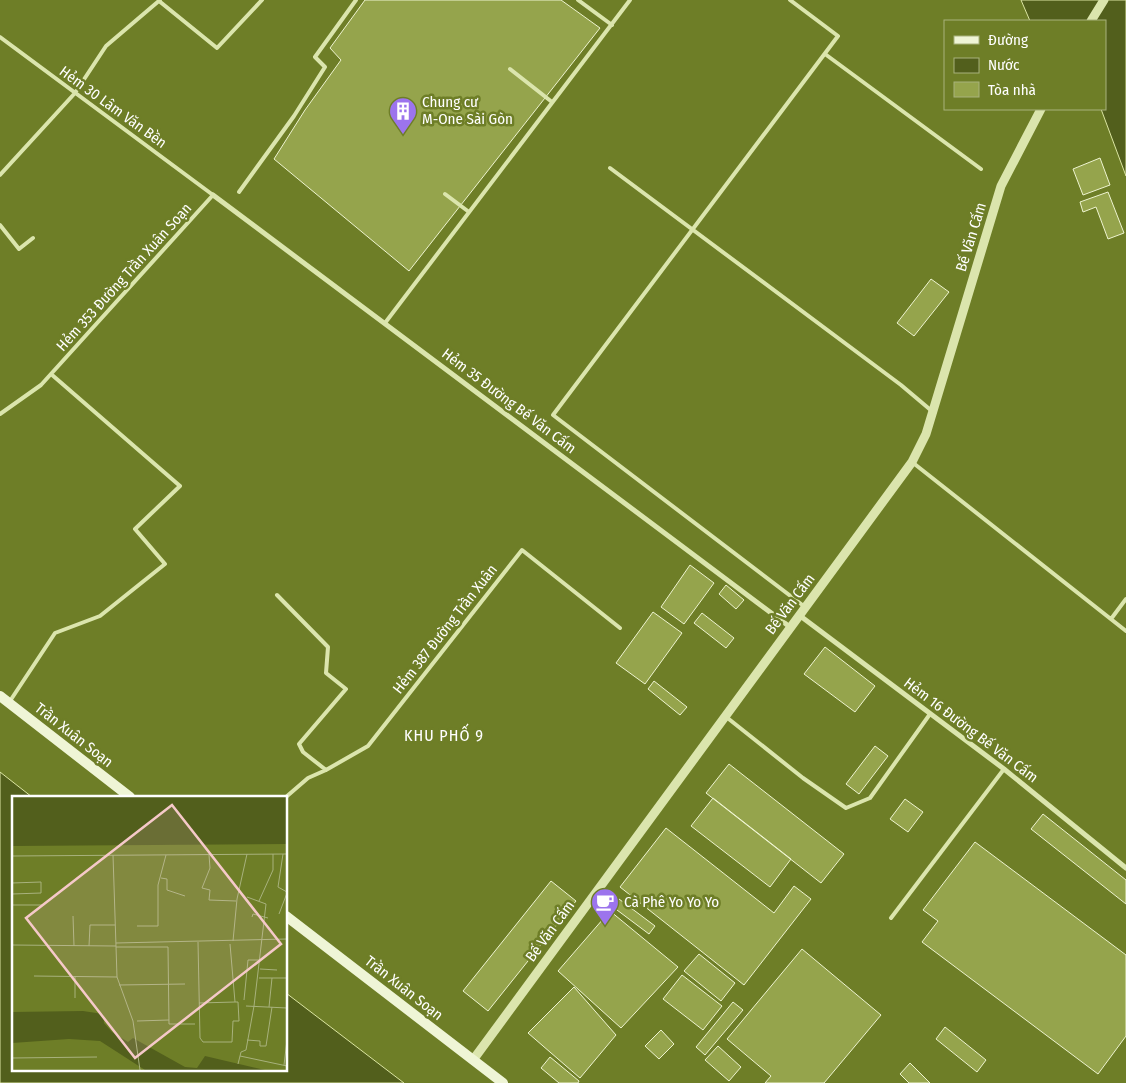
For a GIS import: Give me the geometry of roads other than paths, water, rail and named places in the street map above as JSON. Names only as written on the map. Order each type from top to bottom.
[{"type":"main road","name":"Trần Xuân Soạn","points":[[0,696],[129,796]]},
{"type":"main road","name":"Trần Xuân Soạn","points":[[288,918],[503,1083]]},
{"type":"street","points":[[1093,20],[1104,0]]},
{"type":"street","name":"Bế Văn Cấm","points":[[473,1060],[912,462],[926,434],[1001,186],[1038,113]]},
{"type":"street","name":"Hẻm 35 Đường Bế Văn Cấm","points":[[213,195],[790,627]]},
{"type":"street","name":"Hẻm 16 Đường Bế Văn Cấm","points":[[799,615],[1004,770],[1126,868]]},
{"type":"lane","points":[[0,174],[75,93],[106,46],[160,1],[217,48],[262,0]]},
{"type":"lane","points":[[239,192],[294,116],[325,67],[315,57],[356,0]]},
{"type":"lane","points":[[578,0],[612,24]]},
{"type":"lane","points":[[385,323],[630,0]]},
{"type":"lane","points":[[790,0],[838,36],[553,415],[805,607]]},
{"type":"lane","name":"Hẻm 30 Lâm Văn Bền","points":[[0,37],[213,195]]},
{"type":"lane","points":[[824,54],[980,170]]},
{"type":"lane","points":[[510,69],[552,102]]},
{"type":"lane","points":[[610,168],[901,385],[932,412]]},
{"type":"lane","points":[[445,194],[469,212]]},
{"type":"lane","name":"Hẻm 353 Đường Trần Xuân Soạn","points":[[0,414],[40,385],[51,374],[213,195]]},
{"type":"lane","points":[[0,225],[19,250],[33,238]]},
{"type":"lane","points":[[9,703],[55,633],[100,616],[165,564],[135,529],[180,486],[51,374]]},
{"type":"lane","points":[[912,462],[1126,631]]},
{"type":"lane","name":"Hẻm 387 Đường Trần Xuân","points":[[287,796],[308,778],[368,746],[522,550],[620,628]]},
{"type":"lane","points":[[277,595],[328,647],[326,673],[346,689],[299,744],[303,752],[326,770]]},
{"type":"lane","points":[[1111,619],[1126,599]]},
{"type":"lane","points":[[725,716],[803,778],[846,808],[870,798],[930,714]]},
{"type":"lane","points":[[891,918],[1004,770]]},
{"type":"water","points":[[1021,0],[1126,0],[1126,176],[1101,110],[1106,110],[1106,20],[1030,20]]},
{"type":"water","points":[[0,772],[31,796],[12,796],[12,1070],[288,1070],[288,995],[404,1083],[0,1083]]},
{"type":"place","name":"Chung cư M-One Sài Gòn","points":[[403,135]]},
{"type":"place","name":"Cà Phê Yo Yo Yo","points":[[605,926]]},
{"type":"district","name":"KHU PHỐ 9","points":[[444,735]]}]
